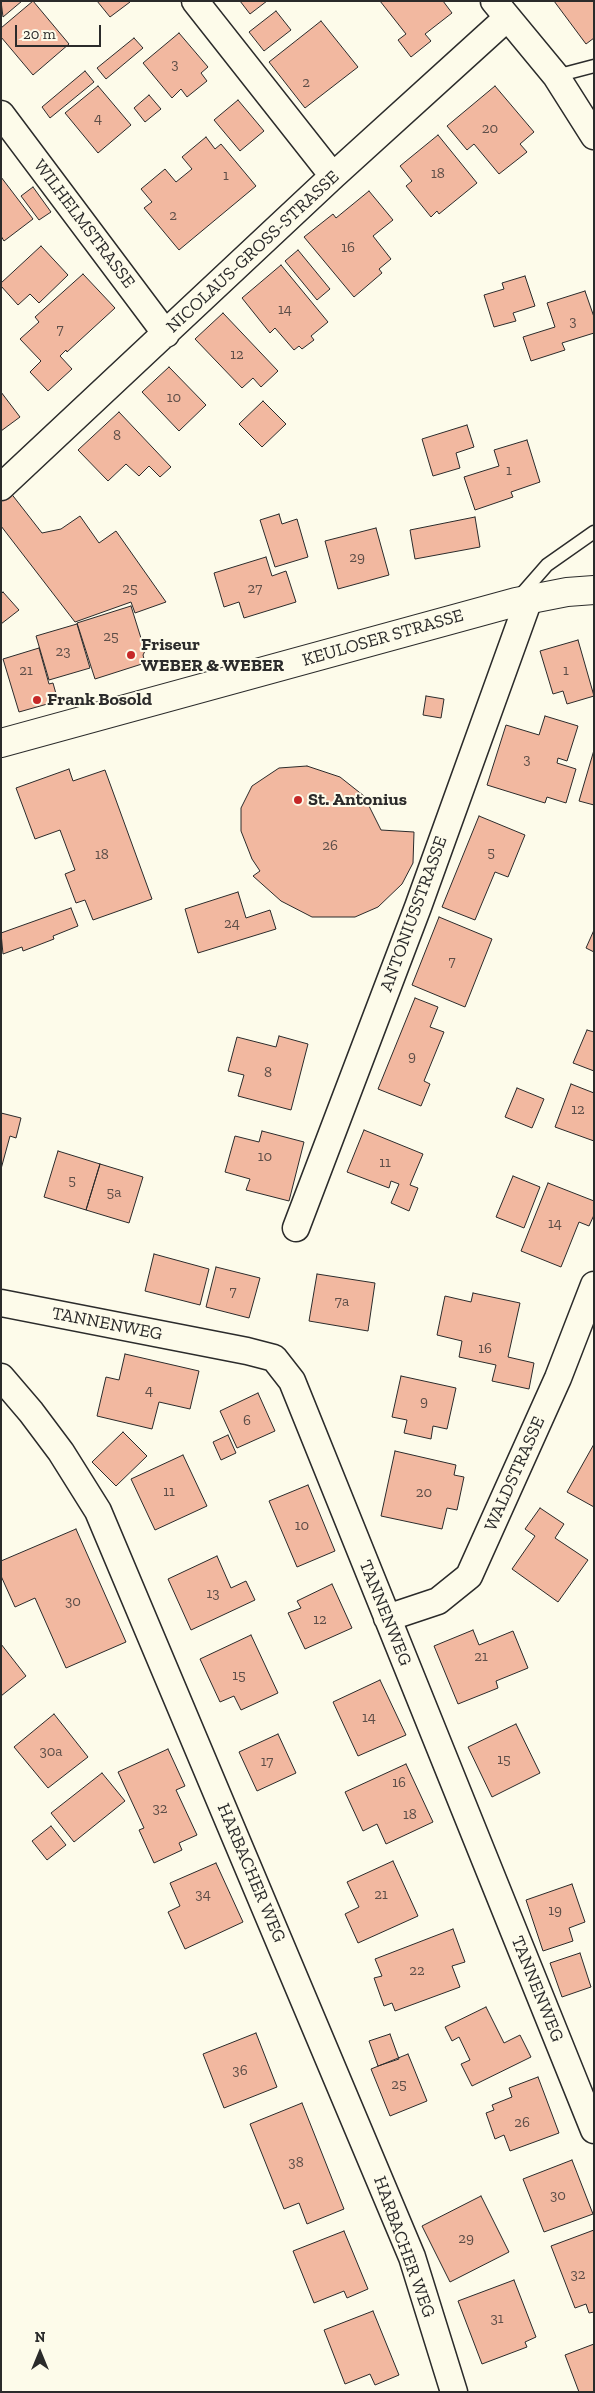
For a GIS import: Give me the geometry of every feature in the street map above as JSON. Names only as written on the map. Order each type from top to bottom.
[{"type":"street","points":[[195,1],[333,176]]},
{"type":"street","points":[[500,10],[556,76],[594,136]]},
{"type":"street","name":"NICOLAUS-GROSS-STRASSE","points":[[1,488],[333,176],[500,10]]},
{"type":"street","name":"WILHELMSTRASSE","points":[[1,114],[166,334]]},
{"type":"street","name":"KEULOSER STRASSE","points":[[1,743],[522,600],[594,590]]},
{"type":"street","name":"ANTONIUSSTRASSE","points":[[296,1228],[418,907],[522,600]]},
{"type":"street","name":"WALDSTRASSE","points":[[388,1618],[438,1601],[469,1576],[558,1378],[594,1285]]},
{"type":"street","name":"TANNENWEG","points":[[1,1303],[247,1351],[274,1358],[292,1381],[594,2130]]},
{"type":"street","name":"HARBACHER WEG","points":[[1,1377],[62,1452],[98,1511],[412,2257],[454,2392]]},
{"type":"lane","points":[[556,76],[594,66]]},
{"type":"lane","points":[[522,600],[547,564],[594,532]]},
{"type":"building","points":[[1,1],[22,1],[3,17]]},
{"type":"building","points":[[33,1],[69,44],[33,75],[1,37],[1,28]]},
{"type":"building","points":[[97,1],[129,1],[130,2],[110,17]]},
{"type":"building","points":[[240,1],[267,1],[250,14]]},
{"type":"building","points":[[380,1],[443,1],[452,13],[425,34],[431,41],[411,57],[398,40],[406,34]]},
{"type":"building","points":[[554,1],[594,1],[594,38],[586,44]]},
{"type":"building","points":[[276,11],[291,30],[264,51],[249,32]]},
{"type":"building","points":[[321,21],[358,67],[305,108],[269,62]]},
{"type":"building","points":[[179,33],[208,67],[201,73],[207,81],[187,97],[181,89],[172,98],[143,63]]},
{"type":"building","points":[[134,38],[143,48],[106,79],[97,68]]},
{"type":"building","points":[[85,71],[94,82],[50,118],[42,107]]},
{"type":"building","points":[[98,86],[131,125],[98,153],[65,113]]},
{"type":"building","points":[[495,86],[534,132],[520,144],[527,152],[499,174],[474,144],[467,150],[447,126]]},
{"type":"building","points":[[149,95],[161,109],[145,122],[134,108]]},
{"type":"building","points":[[238,100],[264,131],[240,151],[214,120]]},
{"type":"building","points":[[438,135],[477,183],[439,214],[437,211],[431,217],[406,186],[412,181],[400,166]]},
{"type":"building","points":[[206,137],[215,149],[221,144],[256,186],[179,250],[144,208],[152,202],[141,189],[165,169],[176,182],[192,169],[182,157]]},
{"type":"building","points":[[1,177],[33,219],[4,241],[1,236]]},
{"type":"building","points":[[33,187],[51,212],[39,220],[21,196]]},
{"type":"building","points":[[369,191],[393,220],[373,236],[391,259],[379,269],[382,273],[354,297],[304,237],[333,214],[336,218]]},
{"type":"building","points":[[41,246],[68,275],[39,303],[30,294],[18,305],[1,286],[1,283]]},
{"type":"building","points":[[298,250],[330,289],[317,300],[285,261]]},
{"type":"building","points":[[281,265],[328,322],[311,336],[314,340],[302,349],[299,346],[294,350],[275,328],[270,333],[242,298]]},
{"type":"building","points":[[83,274],[115,308],[67,352],[66,350],[60,356],[72,369],[48,391],[30,372],[41,361],[20,339],[39,322],[35,317]]},
{"type":"building","points":[[525,276],[535,306],[513,313],[516,321],[494,327],[484,295],[504,289],[502,283]]},
{"type":"building","points":[[585,291],[594,317],[594,333],[562,343],[565,350],[531,361],[523,337],[555,327],[547,303]]},
{"type":"building","points":[[223,313],[278,371],[261,387],[253,378],[242,388],[195,339]]},
{"type":"building","points":[[169,367],[206,405],[179,431],[142,392]]},
{"type":"building","points":[[1,392],[20,417],[1,431]]},
{"type":"building","points":[[263,401],[286,424],[262,447],[239,424]]},
{"type":"building","points":[[119,412],[171,467],[160,477],[149,466],[139,476],[126,464],[108,481],[78,450]]},
{"type":"building","points":[[467,425],[474,447],[456,453],[460,468],[433,476],[422,439]]},
{"type":"building","points":[[527,440],[540,482],[511,492],[513,497],[475,510],[464,477],[499,466],[494,450]]},
{"type":"building","points":[[10,492],[42,533],[61,529],[80,516],[99,543],[116,531],[166,602],[135,613],[131,602],[75,622],[1,526],[1,499]]},
{"type":"building","points":[[279,514],[282,524],[297,519],[308,557],[275,567],[260,520]]},
{"type":"building","points":[[475,517],[480,547],[415,559],[410,530]]},
{"type":"building","points":[[376,528],[389,575],[338,589],[325,541]]},
{"type":"building","points":[[266,557],[272,576],[286,571],[296,602],[244,618],[239,602],[224,607],[214,573]]},
{"type":"building","points":[[3,592],[19,610],[1,624],[1,594]]},
{"type":"building","points":[[131,606],[145,651],[143,655],[145,663],[95,679],[77,623]]},
{"type":"building","points":[[77,624],[90,668],[49,680],[36,636]]},
{"type":"building","points":[[578,640],[594,696],[567,704],[563,691],[553,694],[540,651]]},
{"type":"building","points":[[39,648],[49,684],[53,683],[58,701],[19,712],[3,659]]},
{"type":"building","points":[[426,696],[444,699],[441,718],[423,715]]},
{"type":"building","points":[[545,716],[578,726],[567,761],[558,758],[557,763],[576,769],[566,803],[547,797],[545,803],[487,785],[506,725],[539,735]]},
{"type":"building","points":[[594,750],[594,805],[579,801]]},
{"type":"building","points":[[307,766],[340,777],[364,796],[381,830],[414,832],[413,863],[402,884],[378,907],[355,917],[312,917],[281,901],[253,876],[260,871],[252,859],[241,831],[241,808],[252,786],[279,768]]},
{"type":"building","points":[[69,769],[73,781],[105,770],[152,899],[93,920],[85,900],[76,903],[65,874],[75,870],[60,830],[35,839],[16,788]]},
{"type":"building","points":[[479,816],[525,835],[508,877],[495,872],[475,920],[442,907]]},
{"type":"building","points":[[238,892],[246,918],[270,910],[276,929],[198,953],[185,909]]},
{"type":"building","points":[[71,908],[78,926],[53,936],[54,939],[23,951],[22,947],[3,954],[1,933]]},
{"type":"building","points":[[439,917],[492,939],[465,1007],[412,985]]},
{"type":"building","points":[[594,930],[594,952],[586,948]]},
{"type":"building","points":[[415,998],[438,1007],[430,1027],[444,1032],[424,1081],[430,1084],[421,1106],[378,1089]]},
{"type":"building","points":[[587,1030],[594,1032],[594,1071],[573,1063]]},
{"type":"building","points":[[279,1036],[308,1044],[291,1110],[238,1096],[244,1075],[228,1071],[237,1037],[276,1047]]},
{"type":"building","points":[[571,1084],[594,1093],[594,1141],[555,1127]]},
{"type":"building","points":[[517,1088],[544,1099],[532,1128],[505,1117]]},
{"type":"building","points":[[1,1113],[21,1118],[16,1138],[10,1136],[1,1169]]},
{"type":"building","points":[[364,1130],[423,1154],[410,1185],[418,1188],[409,1211],[391,1203],[399,1184],[391,1181],[389,1188],[347,1172]]},
{"type":"building","points":[[262,1131],[304,1142],[289,1201],[246,1190],[250,1179],[225,1172],[235,1136],[259,1142]]},
{"type":"building","points":[[58,1151],[100,1164],[86,1210],[44,1197]]},
{"type":"building","points":[[100,1164],[143,1177],[129,1223],[86,1210]]},
{"type":"building","points":[[513,1176],[540,1187],[524,1228],[496,1217]]},
{"type":"building","points":[[548,1183],[594,1201],[594,1215],[589,1226],[579,1222],[561,1267],[521,1251]]},
{"type":"building","points":[[154,1254],[209,1269],[200,1305],[145,1291]]},
{"type":"building","points":[[216,1267],[260,1278],[249,1318],[206,1307]]},
{"type":"building","points":[[317,1274],[375,1283],[368,1331],[309,1321]]},
{"type":"building","points":[[473,1293],[520,1303],[508,1357],[534,1363],[529,1389],[492,1381],[496,1365],[459,1357],[462,1341],[437,1335],[445,1296],[471,1302]]},
{"type":"building","points":[[125,1354],[199,1371],[190,1409],[159,1402],[152,1429],[97,1416],[106,1377],[119,1380]]},
{"type":"building","points":[[401,1376],[456,1388],[447,1429],[433,1426],[431,1439],[404,1433],[407,1420],[392,1417]]},
{"type":"building","points":[[258,1393],[275,1431],[237,1448],[220,1411]]},
{"type":"building","points":[[123,1432],[147,1456],[116,1486],[92,1462]]},
{"type":"building","points":[[228,1435],[236,1453],[221,1460],[213,1442]]},
{"type":"building","points":[[594,1444],[594,1507],[567,1492]]},
{"type":"building","points":[[395,1451],[456,1465],[454,1475],[464,1477],[457,1510],[447,1508],[442,1529],[381,1516]]},
{"type":"building","points":[[183,1455],[207,1506],[155,1530],[131,1479]]},
{"type":"building","points":[[308,1485],[335,1551],[297,1567],[269,1501]]},
{"type":"building","points":[[540,1508],[564,1524],[555,1538],[588,1560],[558,1602],[512,1569],[535,1536],[525,1529]]},
{"type":"building","points":[[76,1529],[126,1642],[66,1668],[35,1598],[15,1607],[1,1576],[1,1561]]},
{"type":"building","points":[[217,1556],[231,1588],[246,1581],[255,1600],[191,1630],[168,1579]]},
{"type":"building","points":[[332,1584],[352,1628],[305,1649],[288,1613],[301,1608],[297,1601]]},
{"type":"building","points":[[473,1630],[479,1645],[513,1631],[528,1668],[496,1681],[498,1688],[458,1704],[434,1646]]},
{"type":"building","points":[[251,1635],[278,1693],[241,1710],[234,1696],[220,1702],[200,1659]]},
{"type":"building","points":[[1,1644],[26,1676],[1,1696]]},
{"type":"building","points":[[380,1680],[406,1735],[358,1756],[333,1702]]},
{"type":"building","points":[[54,1714],[88,1757],[48,1788],[14,1747]]},
{"type":"building","points":[[516,1724],[540,1773],[492,1797],[468,1747]]},
{"type":"building","points":[[278,1734],[296,1773],[257,1791],[239,1752]]},
{"type":"building","points":[[168,1749],[185,1786],[176,1790],[197,1835],[179,1843],[182,1850],[154,1863],[139,1830],[144,1828],[118,1772]]},
{"type":"building","points":[[406,1764],[433,1822],[386,1844],[377,1824],[363,1831],[345,1792]]},
{"type":"building","points":[[102,1773],[125,1801],[74,1842],[51,1813]]},
{"type":"building","points":[[51,1826],[66,1845],[47,1860],[32,1841]]},
{"type":"building","points":[[393,1861],[418,1916],[358,1943],[345,1914],[359,1907],[347,1882]]},
{"type":"building","points":[[216,1863],[243,1922],[185,1949],[168,1912],[180,1906],[170,1883]]},
{"type":"building","points":[[572,1884],[585,1922],[569,1928],[573,1941],[543,1951],[526,1900]]},
{"type":"building","points":[[453,1929],[465,1962],[452,1966],[460,1987],[395,2011],[392,2003],[384,2006],[374,1978],[382,1976],[375,1959]]},
{"type":"building","points":[[580,1953],[591,1987],[562,1997],[550,1963]]},
{"type":"building","points":[[486,2007],[504,2043],[520,2035],[531,2057],[472,2086],[461,2064],[470,2060],[459,2037],[452,2041],[445,2027]]},
{"type":"building","points":[[256,2033],[277,2087],[224,2108],[203,2054]]},
{"type":"building","points":[[390,2034],[399,2059],[378,2066],[369,2041]]},
{"type":"building","points":[[408,2054],[427,2101],[390,2116],[371,2069]]},
{"type":"building","points":[[538,2077],[559,2133],[510,2151],[504,2135],[495,2139],[486,2113],[494,2110],[492,2105],[512,2097],[509,2088]]},
{"type":"building","points":[[302,2103],[344,2209],[307,2224],[299,2203],[284,2209],[250,2124]]},
{"type":"building","points":[[572,2160],[593,2214],[544,2232],[523,2179]]},
{"type":"building","points":[[481,2196],[509,2252],[450,2282],[422,2226]]},
{"type":"building","points":[[594,2230],[594,2312],[589,2313],[586,2304],[575,2308],[551,2246]]},
{"type":"building","points":[[344,2231],[368,2289],[347,2298],[344,2291],[314,2303],[293,2251]]},
{"type":"building","points":[[514,2280],[536,2337],[525,2342],[527,2347],[482,2364],[458,2301]]},
{"type":"building","points":[[373,2311],[399,2375],[375,2385],[370,2374],[345,2384],[324,2330]]},
{"type":"building","points":[[594,2344],[594,2392],[579,2392],[565,2355]]},
{"type":"place","name":"Friseur WEBER & WEBER","points":[[131,655]]},
{"type":"place","name":"Frank Bosold","points":[[37,700]]},
{"type":"place","name":"St. Antonius","points":[[298,800]]}]
